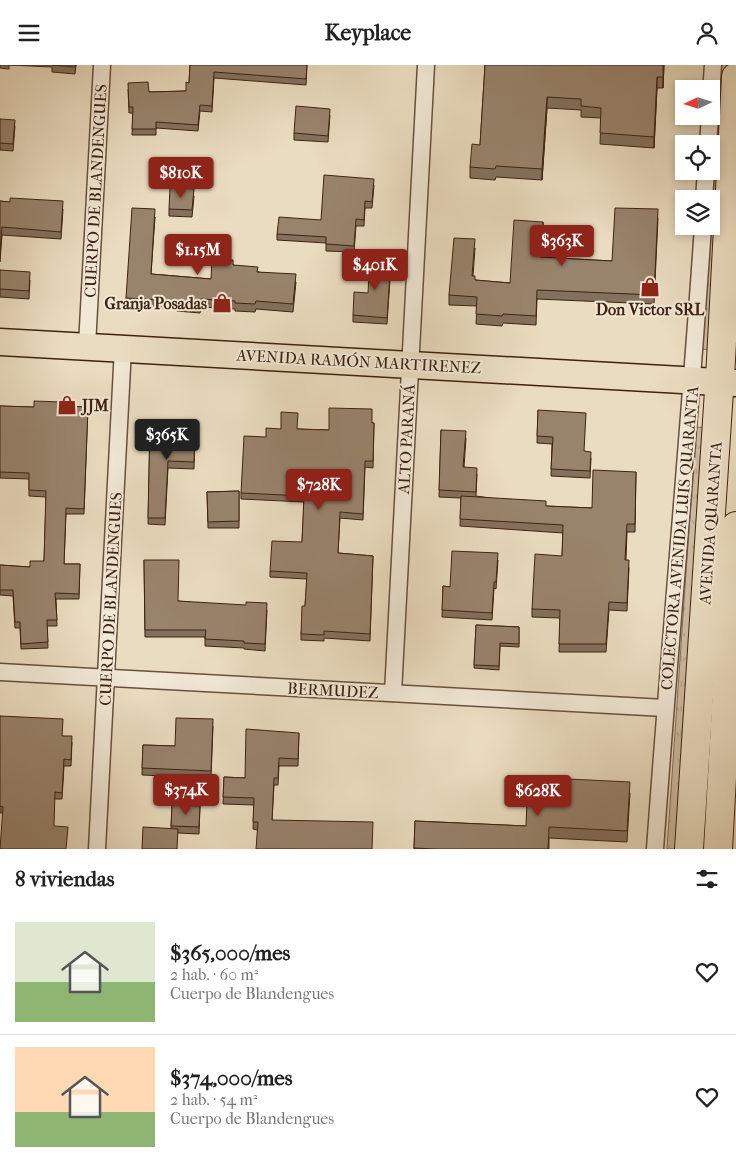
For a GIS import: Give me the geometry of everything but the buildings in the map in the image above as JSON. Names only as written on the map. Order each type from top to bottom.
[{"type":"highway","name":"AVENIDA QUARANTA","points":[[689,849],[736,77]]},
{"type":"highway","name":"AVENIDA QUARANTA","points":[[718,849],[736,526]]},
{"type":"main road","name":"AVENIDA RAMÓN MARTIRENEZ","points":[[0,342],[716,381]]},
{"type":"street","name":"CUERPO DE BLANDENGUES","points":[[87,347],[102,65]]},
{"type":"street","name":"ALTO PARANÁ","points":[[393,693],[426,65]]},
{"type":"street","points":[[712,80],[713,65]]},
{"type":"street","name":"COLECTORA AVENIDA LUIS QUARANTA","points":[[655,849],[665,708],[716,381],[704,235]]},
{"type":"street","name":"CUERPO DE BLANDENGUES","points":[[97,849],[123,348]]},
{"type":"street","name":"BERMUDEZ","points":[[0,672],[665,708]]},
{"type":"green space","points":[[719,65],[732,65],[716,350],[700,349],[707,235],[720,235],[720,190],[711,190],[711,180],[720,180],[720,135],[714,135],[715,125],[720,125],[720,80],[718,80]]},
{"type":"green space","points":[[696,427],[710,428],[680,849],[667,849]]},
{"type":"place","name":"Don Victor SRL","points":[[650,287]]},
{"type":"place","name":"Granja Posadas","points":[[222,303]]},
{"type":"place","name":"JJM","points":[[67,405]]}]
